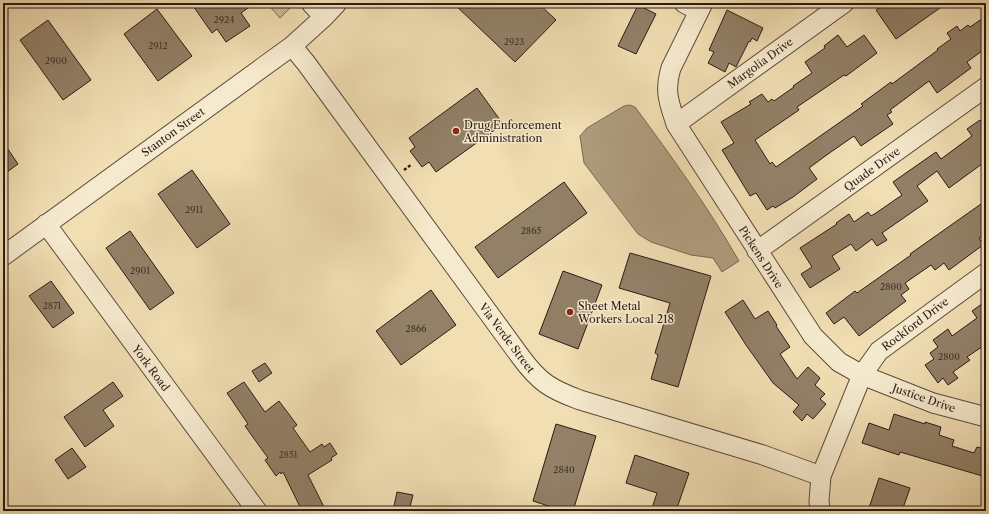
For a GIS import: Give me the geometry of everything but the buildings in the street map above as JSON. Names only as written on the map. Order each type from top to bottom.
[{"type":"street","points":[[311,3],[324,18]]},
{"type":"street","name":"Stanton Street","points":[[3,256],[292,46],[324,18],[337,3]]},
{"type":"street","name":"Margolia Drive","points":[[676,124],[844,3]]},
{"type":"street","name":"Pickens Drive","points":[[695,6],[668,77],[667,96],[676,124],[813,336],[839,362],[862,375]]},
{"type":"street","name":"Via Verde Street","points":[[292,46],[306,63],[531,371],[542,382],[560,393],[580,400],[763,455],[821,476]]},
{"type":"street","name":"Quade Drive","points":[[757,251],[986,87]]},
{"type":"street","name":"York Road","points":[[46,224],[257,511]]},
{"type":"street","name":"Rockford Drive","points":[[821,476],[862,375],[878,352],[986,273]]},
{"type":"street","name":"Justice Drive","points":[[862,375],[933,403],[986,417]]},
{"type":"street","points":[[820,511],[819,500],[821,476]]},
{"type":"path","points":[[403,170],[412,164]]},
{"type":"shaded area","points":[[267,3],[295,3],[280,18]]},
{"type":"shaded area","points":[[630,105],[635,107],[676,163],[715,221],[739,261],[722,272],[713,258],[691,255],[651,242],[638,234],[584,163],[580,136],[587,128],[624,106]]},
{"type":"place","name":"Drug Enforcement Administration","points":[[456,131]]},
{"type":"place","name":"Sheet Metal Workers Local 218","points":[[570,312]]}]
